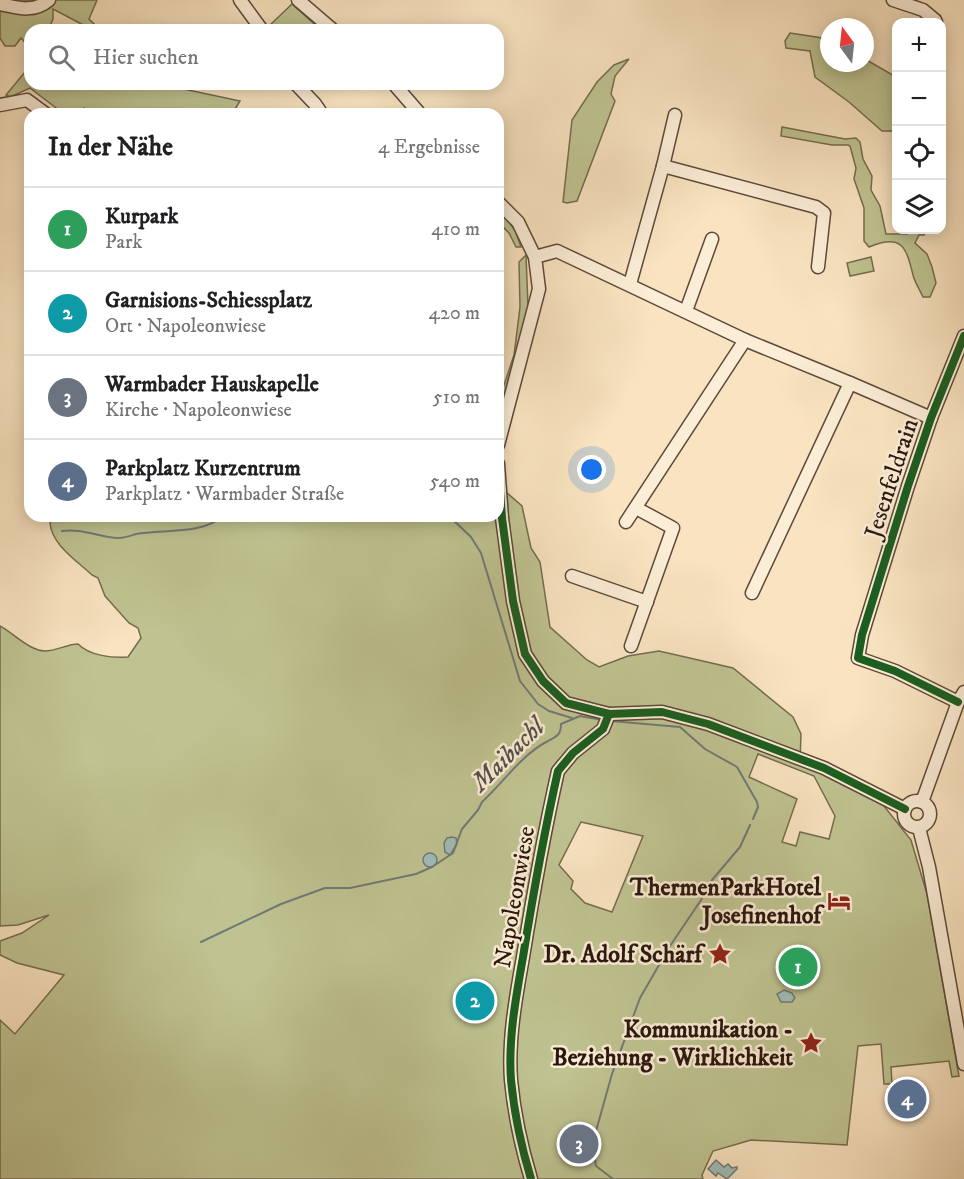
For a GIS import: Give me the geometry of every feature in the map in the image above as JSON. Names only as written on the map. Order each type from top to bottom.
[{"type":"street","points":[[0,4],[30,9],[42,6],[49,0]]},
{"type":"street","points":[[240,0],[258,24]]},
{"type":"street","points":[[298,0],[326,24]]},
{"type":"street","points":[[892,0],[925,5],[934,18]]},
{"type":"street","points":[[301,90],[316,108]]},
{"type":"street","points":[[309,90],[317,108]]},
{"type":"street","points":[[399,90],[415,108]]},
{"type":"street","points":[[0,105],[27,100],[38,108]]},
{"type":"street","points":[[630,284],[675,115]]},
{"type":"street","points":[[663,166],[816,207],[824,213],[818,267]]},
{"type":"street","points":[[504,208],[518,222],[534,257],[539,289],[504,422]]},
{"type":"street","points":[[686,311],[712,239]]},
{"type":"street","name":"Jesenfeldrain","points":[[534,257],[557,251],[746,340],[931,418]]},
{"type":"street","name":"Jesenfeldrain","points":[[961,697],[895,670],[858,658],[862,635],[908,486],[931,418],[964,336]]},
{"type":"street","points":[[626,522],[746,340]]},
{"type":"street","points":[[752,592],[850,383]]},
{"type":"street","points":[[631,646],[673,528],[636,508]]},
{"type":"street","points":[[503,522],[513,601],[525,654],[543,681],[566,703],[607,718],[662,712],[708,724],[824,768],[904,809]]},
{"type":"street","points":[[572,576],[647,602]]},
{"type":"street","points":[[922,802],[961,697]]},
{"type":"street","name":"Napoleonwiese","points":[[531,1179],[525,1159],[511,1080],[515,1003],[527,928],[558,771],[573,753],[603,729],[607,718]]},
{"type":"street","points":[[922,802],[928,807],[930,816],[927,823],[919,828],[907,824],[903,816],[904,809],[910,803],[922,802]]},
{"type":"street","points":[[919,828],[929,867],[964,1064]]},
{"type":"green space","points":[[0,0],[97,0],[89,19],[94,24],[81,24],[53,9],[51,24],[24,24],[24,41],[21,38],[15,46],[5,46],[0,38]]},
{"type":"green space","points":[[292,4],[314,24],[271,24]]},
{"type":"green space","points":[[790,33],[820,38],[820,72],[874,72],[874,64],[892,75],[892,131],[882,131],[849,102],[815,77],[810,51],[786,48],[785,41]]},
{"type":"green space","points":[[629,59],[615,76],[611,94],[615,101],[577,201],[563,202],[572,120],[597,82],[614,65]]},
{"type":"green space","points":[[24,73],[26,90],[10,97],[6,95]]},
{"type":"green space","points":[[33,90],[188,90],[240,101],[236,108],[56,108]]},
{"type":"green space","points":[[782,127],[845,139],[856,138],[860,142],[863,159],[872,176],[871,190],[880,206],[886,234],[925,234],[919,235],[915,243],[927,254],[932,267],[936,283],[930,297],[923,297],[901,245],[889,242],[869,247],[864,241],[864,208],[854,179],[856,168],[850,146],[781,136]]},
{"type":"green space","points":[[504,216],[515,230],[521,247],[516,247],[504,228]]},
{"type":"green space","points":[[526,255],[528,307],[504,419],[504,385],[514,355],[520,307],[519,262]]},
{"type":"green space","points":[[871,257],[874,271],[850,276],[847,263]]},
{"type":"green space","points":[[505,491],[522,506],[531,548],[540,562],[550,627],[587,660],[599,667],[628,656],[659,651],[733,668],[793,717],[801,734],[800,762],[854,786],[884,806],[911,840],[927,894],[959,1076],[952,1077],[949,1061],[891,1067],[892,1084],[884,1084],[881,1044],[858,1046],[847,1145],[751,1140],[713,1151],[702,1175],[703,1179],[0,1179],[0,1020],[15,1034],[64,975],[17,963],[0,955],[0,941],[22,933],[49,915],[18,925],[0,926],[0,626],[39,650],[49,651],[78,644],[95,654],[115,657],[128,657],[141,638],[138,628],[129,623],[105,596],[98,578],[72,558],[60,545],[50,523],[504,522]],"holes":[[[758,754],[814,776],[835,816],[829,839],[800,832],[796,846],[782,842],[797,799],[749,777]],[[581,822],[643,836],[612,912],[585,903],[571,889],[573,881],[559,865]]]},
{"type":"water","points":[[447,838],[456,838],[457,844],[450,855],[445,852],[444,843]]},
{"type":"water","points":[[427,853],[433,853],[437,860],[433,867],[427,867],[423,863],[423,857]]},
{"type":"water","points":[[784,990],[792,993],[795,998],[792,1002],[781,1002],[777,994]]},
{"type":"water","points":[[716,1160],[724,1167],[728,1164],[737,1169],[727,1179],[718,1173],[716,1176],[708,1169]]},
{"type":"waterway","points":[[62,531],[121,538],[136,534],[193,529],[214,522]]},
{"type":"waterway","points":[[455,522],[471,537],[481,553],[520,681],[538,704],[549,711],[572,718]]},
{"type":"waterway","name":"Maibachl","points":[[201,942],[281,904],[325,888],[350,888],[416,874],[432,867],[453,853],[462,829],[482,802],[530,753],[558,735],[561,724],[580,716],[603,720]]},
{"type":"waterway","name":"Maibachl","points":[[611,721],[680,727],[705,749],[737,767],[757,802],[758,807],[753,819]]},
{"type":"waterway","name":"Maibachl","points":[[596,1131],[612,1074],[640,998],[712,880],[740,847],[750,825]]},
{"type":"waterway","name":"Maibachl","points":[[595,1160],[596,1166],[613,1179]]},
{"type":"cycle path","points":[[958,702],[895,671],[858,658],[862,635],[908,486],[931,418],[964,336]]},
{"type":"cycle path","points":[[503,522],[513,601],[525,654],[543,681],[566,703],[609,714],[662,712],[708,724],[824,768],[905,809]]},
{"type":"cycle path","points":[[531,1179],[524,1155],[511,1080],[512,1034],[518,987],[558,771],[573,753],[603,729],[609,714]]},
{"type":"place","name":"ThermenParkHotel Josefinenhof","points":[[839,901]]},
{"type":"place","name":"Dr. Adolf Schärf","points":[[720,954]]},
{"type":"place","name":"Kurpark","points":[[798,967]]},
{"type":"place","name":"Garnisions-Schiessplatz","points":[[475,1001]]},
{"type":"place","name":"Kommunikation - Beziehung - Wirklichkeit","points":[[811,1043]]},
{"type":"place","name":"Parkplatz Kurzentrum","points":[[907,1099]]},
{"type":"place","name":"Warmbader Hauskapelle","points":[[579,1144]]}]
